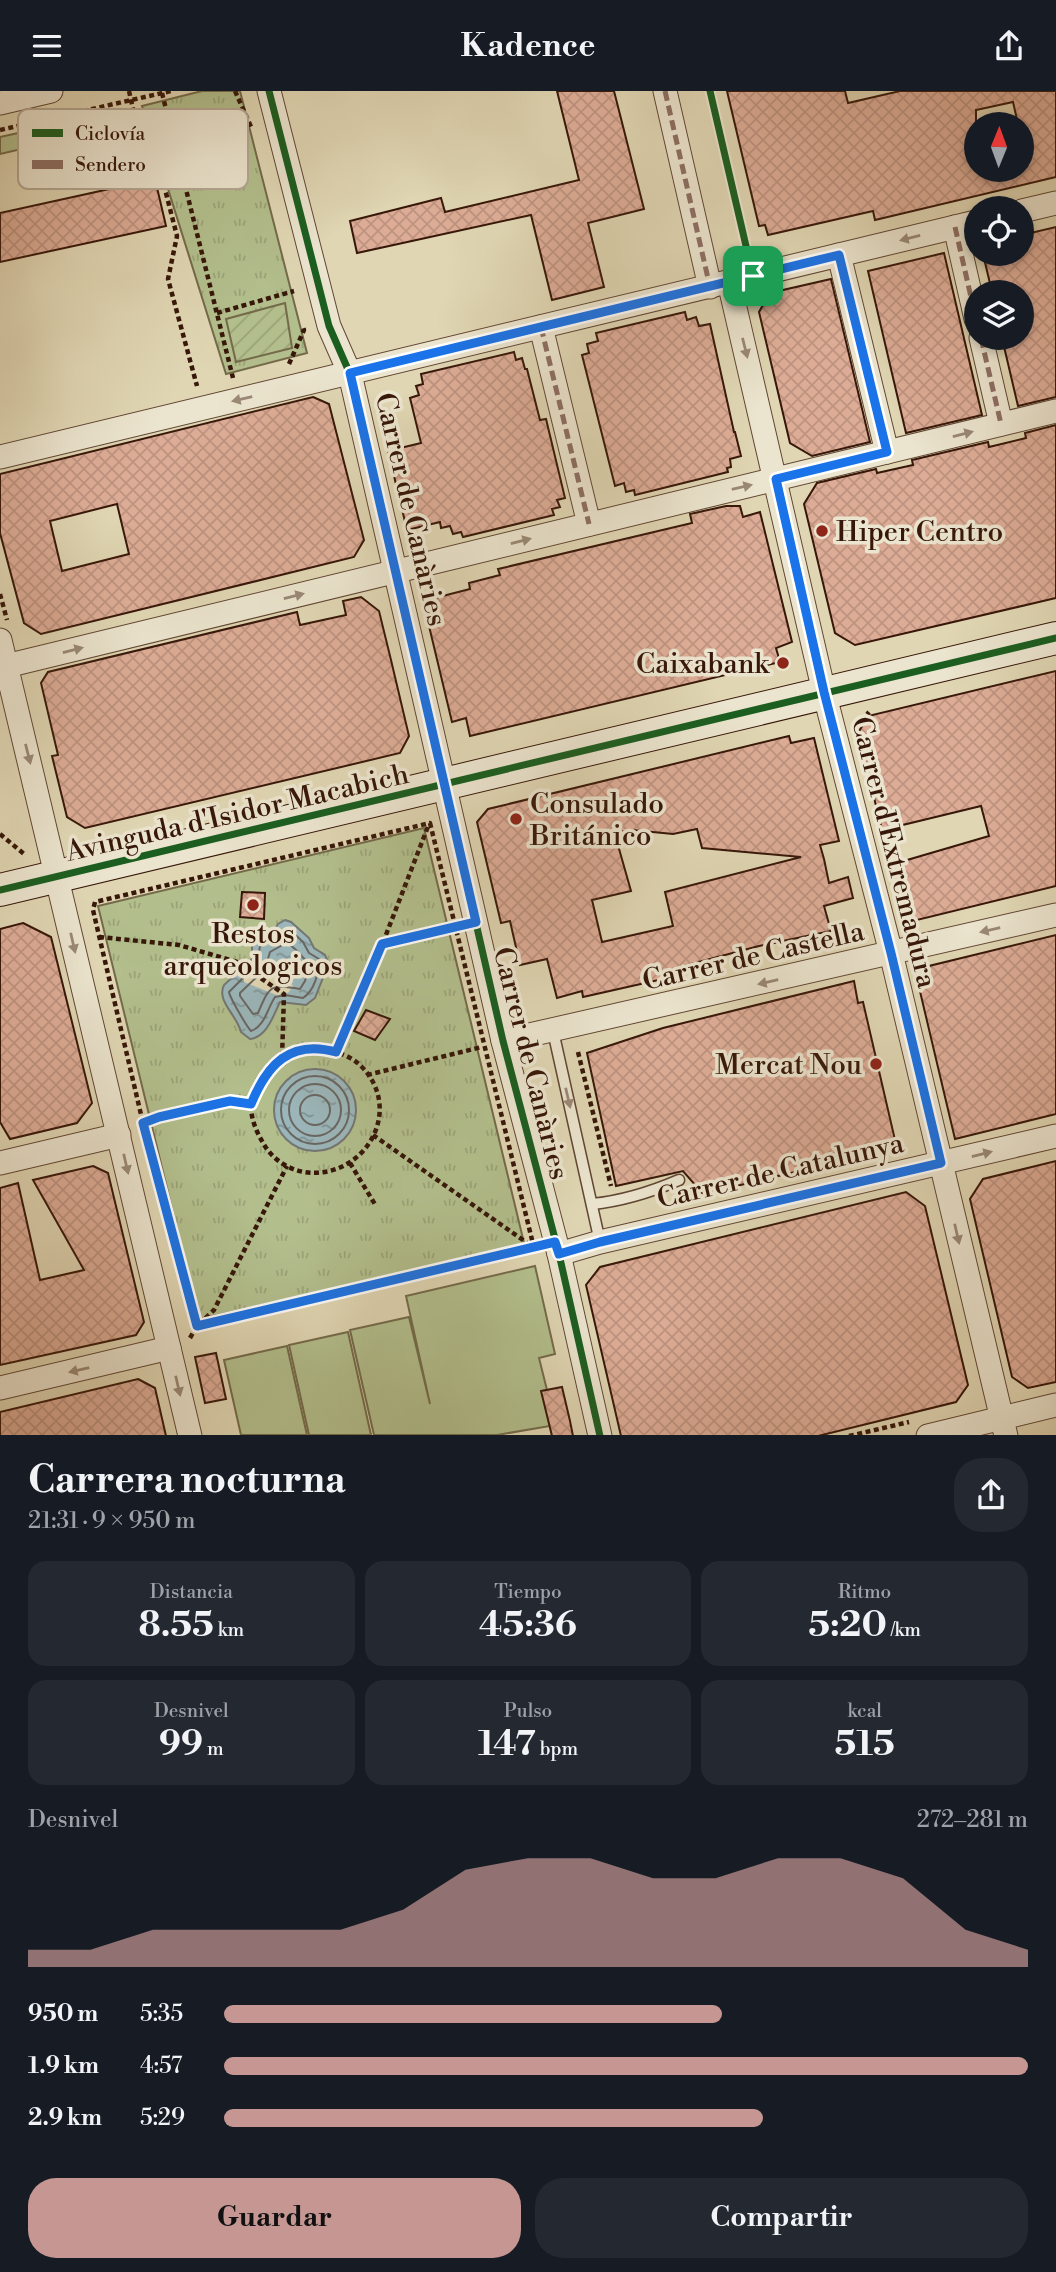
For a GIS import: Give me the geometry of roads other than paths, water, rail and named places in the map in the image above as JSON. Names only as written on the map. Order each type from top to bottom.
[{"type":"street","points":[[0,103],[51,91]]},
{"type":"street","name":"Carrer de Canàries","points":[[269,91],[329,326],[350,373],[444,784],[465,924],[494,1044],[600,1435]]},
{"type":"street","name":"Carrer d'Extremadura","points":[[666,91],[776,479],[824,692],[891,953],[1003,1427]]},
{"type":"street","points":[[1034,208],[1056,203]]},
{"type":"street","points":[[0,457],[964,225]]},
{"type":"street","points":[[839,255],[887,452]]},
{"type":"street","points":[[541,327],[589,524]]},
{"type":"street","points":[[984,350],[1001,424]]},
{"type":"street","points":[[6,666],[1056,411]]},
{"type":"street","name":"Avinguda d'Isidor Macabich","points":[[0,890],[1056,638]]},
{"type":"street","points":[[0,640],[119,1135],[178,1346],[190,1435]]},
{"type":"street","name":"Carrer de Castella","points":[[494,1044],[1056,915]]},
{"type":"street","points":[[0,1163],[119,1135]]},
{"type":"street","name":"Carrer de Catalunya","points":[[549,1248],[600,1242],[1056,1136]]},
{"type":"street","points":[[0,1388],[178,1346]]},
{"type":"street","points":[[920,1428],[1003,1427],[1056,1405]]},
{"type":"lane","points":[[553,1031],[600,1242]]},
{"type":"lane","points":[[592,1204],[615,1202],[679,1180]]},
{"type":"water","points":[[285,920],[291,922],[309,938],[314,948],[325,955],[326,970],[315,998],[306,1005],[280,1002],[265,1030],[250,1039],[241,1032],[222,991],[224,985],[252,959],[252,944],[259,938],[272,934],[278,924]]},
{"type":"water","points":[[307,1069],[323,1069],[338,1076],[349,1087],[356,1102],[353,1126],[344,1139],[323,1151],[307,1151],[292,1144],[281,1133],[274,1118],[274,1102],[281,1087],[292,1076]]},
{"type":"place","name":"Hiper Centro","points":[[822,531]]},
{"type":"place","name":"Caixabank","points":[[783,663]]},
{"type":"place","name":"Consulado Británico","points":[[516,819]]},
{"type":"place","name":"Restos arqueologicos","points":[[253,905]]},
{"type":"place","name":"Mercat Nou","points":[[876,1064]]}]
